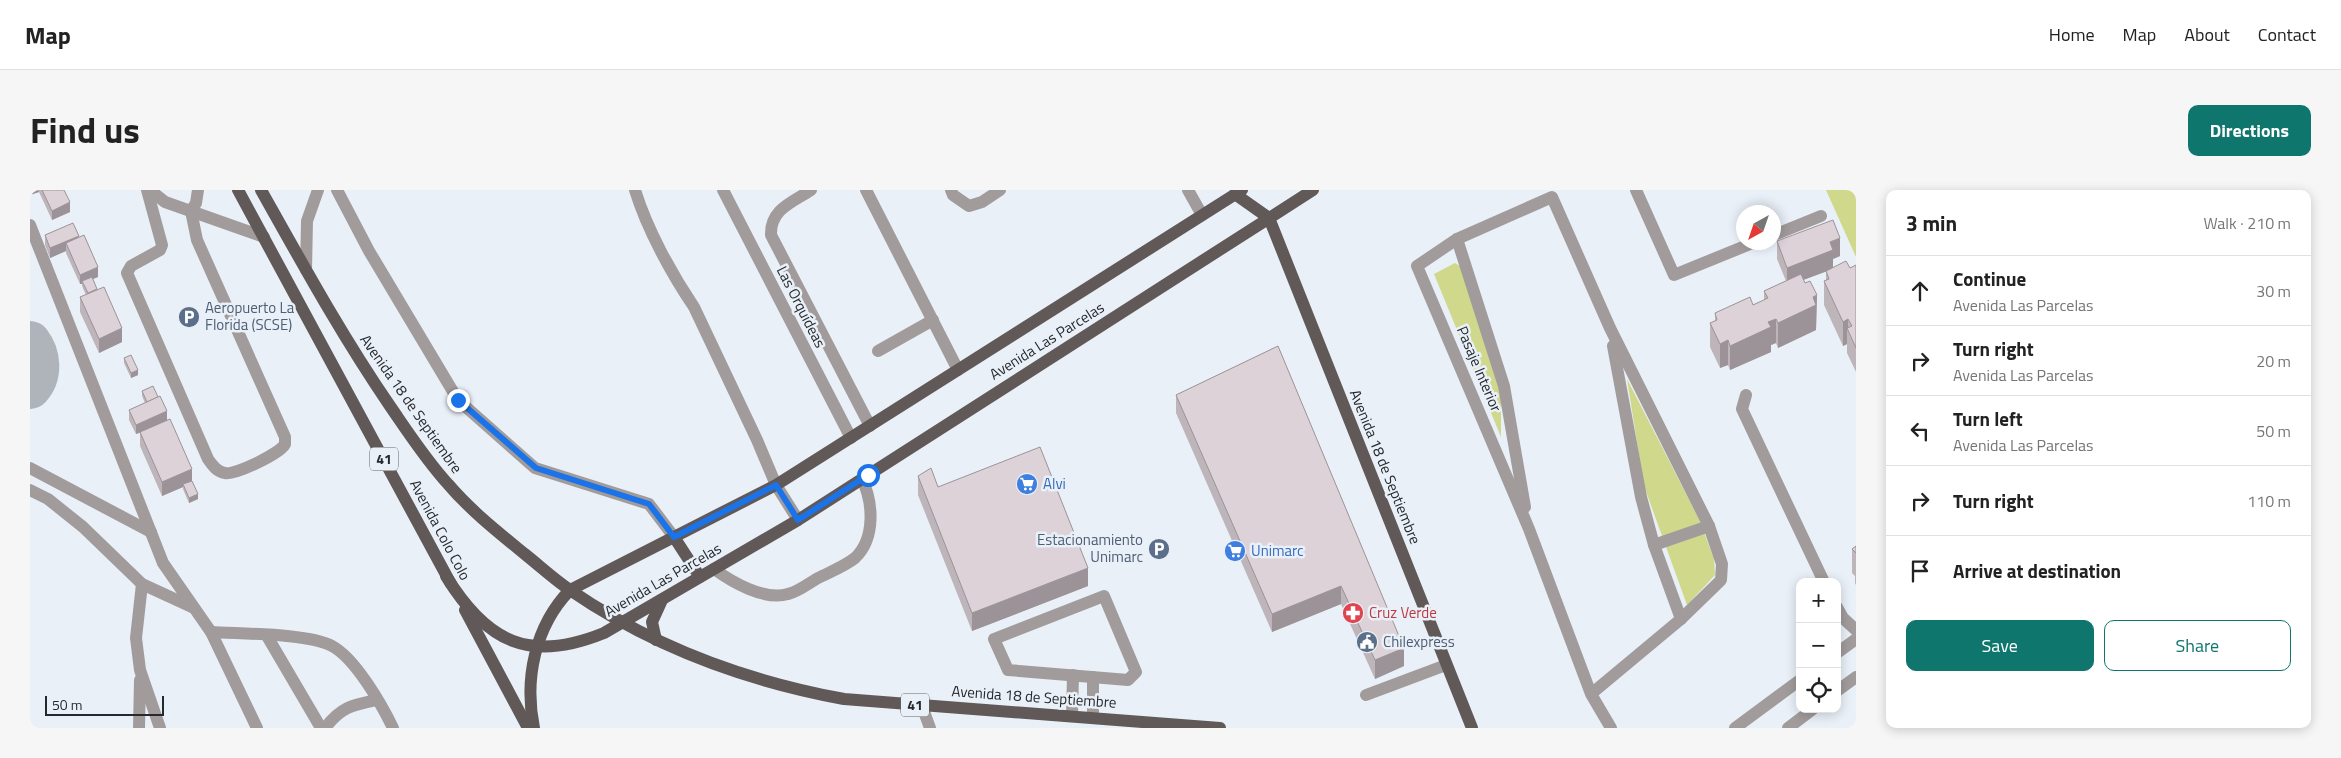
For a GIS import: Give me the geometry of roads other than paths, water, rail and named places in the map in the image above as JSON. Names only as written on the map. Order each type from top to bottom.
[{"type":"main road","name":"Avenida Colo Colo","points":[[238,190],[528,728]]},
{"type":"main road","name":"Avenida 18 de Septiembre","points":[[261,190],[334,322],[367,372],[447,484],[506,539],[570,590],[623,622],[656,640],[692,656],[766,682],[844,699],[1220,728]]},
{"type":"main road","name":"Avenida Las Parcelas","points":[[446,576],[465,604],[494,631],[512,641],[537,646],[571,644],[604,633],[798,520],[1314,190]]},
{"type":"main road","name":"Avenida Las Parcelas","points":[[534,728],[530,691],[537,646],[551,613],[570,590],[776,485],[1202,215],[1236,191]]},
{"type":"main road","points":[[1236,191],[1269,218]]},
{"type":"main road","name":"Avenida 18 de Septiembre","points":[[1269,218],[1472,728]]},
{"type":"main road","points":[[674,537],[700,578]]},
{"type":"main road","points":[[656,640],[652,622],[662,600]]},
{"type":"street","points":[[149,190],[165,202],[264,237]]},
{"type":"street","points":[[149,190],[162,245],[160,250],[131,266],[127,273],[208,458],[213,467],[219,471],[231,473],[278,453],[285,444],[285,437],[194,233],[192,211],[196,203],[198,190]]},
{"type":"street","points":[[306,270],[307,221],[318,190]]},
{"type":"street","points":[[336,190],[369,251],[458,400],[536,468],[649,504],[674,537]]},
{"type":"street","points":[[635,190],[640,206],[678,281],[694,307],[758,440],[776,485],[798,520]]},
{"type":"street","name":"Las Orquídeas","points":[[722,190],[850,438]]},
{"type":"street","points":[[812,190],[779,210],[772,223],[771,235],[870,426]]},
{"type":"street","points":[[866,190],[958,370]]},
{"type":"street","points":[[951,190],[953,196],[969,206],[982,202],[1000,190]]},
{"type":"street","points":[[1188,190],[1202,215]]},
{"type":"street","points":[[1636,190],[1674,275],[1736,250]]},
{"type":"street","name":"Pasaje Interior","points":[[1591,694],[1681,620],[1721,580],[1722,564],[1709,526],[1610,328],[1550,194],[1457,239],[1418,266],[1529,529],[1591,694],[1611,728]]},
{"type":"street","points":[[1781,232],[1821,216]]},
{"type":"street","points":[[30,225],[163,563],[211,632],[257,728]]},
{"type":"street","name":"Pasaje Interior","points":[[1457,239],[1504,386],[1529,529]]},
{"type":"street","points":[[878,351],[933,320]]},
{"type":"street","name":"Pasaje Interior","points":[[1610,328],[1641,498],[1654,545],[1681,620]]},
{"type":"street","points":[[1746,395],[1742,409],[1822,578]]},
{"type":"street","points":[[30,468],[151,532]]},
{"type":"street","points":[[714,569],[732,582],[761,593],[787,595],[854,558],[868,534],[870,511],[868,492],[862,479]]},
{"type":"street","points":[[30,490],[48,499],[83,528],[142,584],[194,608]]},
{"type":"street","points":[[1654,545],[1709,526]]},
{"type":"street","points":[[139,728],[140,670],[136,638],[142,584]]},
{"type":"street","points":[[1104,596],[1136,672],[1128,680],[1093,677],[1008,670],[994,639],[1104,596]]},
{"type":"street","points":[[1841,614],[1856,630]]},
{"type":"street","points":[[211,632],[303,638],[332,646],[356,668],[393,728]]},
{"type":"street","points":[[267,636],[322,728]]},
{"type":"street","points":[[1841,650],[1856,639]]},
{"type":"street","points":[[1366,695],[1446,664]]},
{"type":"street","points":[[140,670],[160,728]]},
{"type":"street","points":[[1072,716],[1073,676]]},
{"type":"street","points":[[1093,677],[1093,718]]},
{"type":"street","points":[[1841,688],[1856,677]]},
{"type":"street","points":[[1734,728],[1796,683]]},
{"type":"street","points":[[325,728],[336,715],[352,705],[377,700]]},
{"type":"street","points":[[922,706],[930,728]]},
{"type":"street","points":[[1794,726],[1809,713]]},
{"type":"place","name":"Aeropuerto La Florida (SCSE)","points":[[189,317]]},
{"type":"place","name":"Alvi","points":[[1027,484]]},
{"type":"place","name":"Estacionamiento Unimarc","points":[[1159,549]]},
{"type":"place","name":"Unimarc","points":[[1235,551]]},
{"type":"place","name":"Cruz Verde","points":[[1353,613]]},
{"type":"place","name":"Chilexpress","points":[[1367,642]]}]
